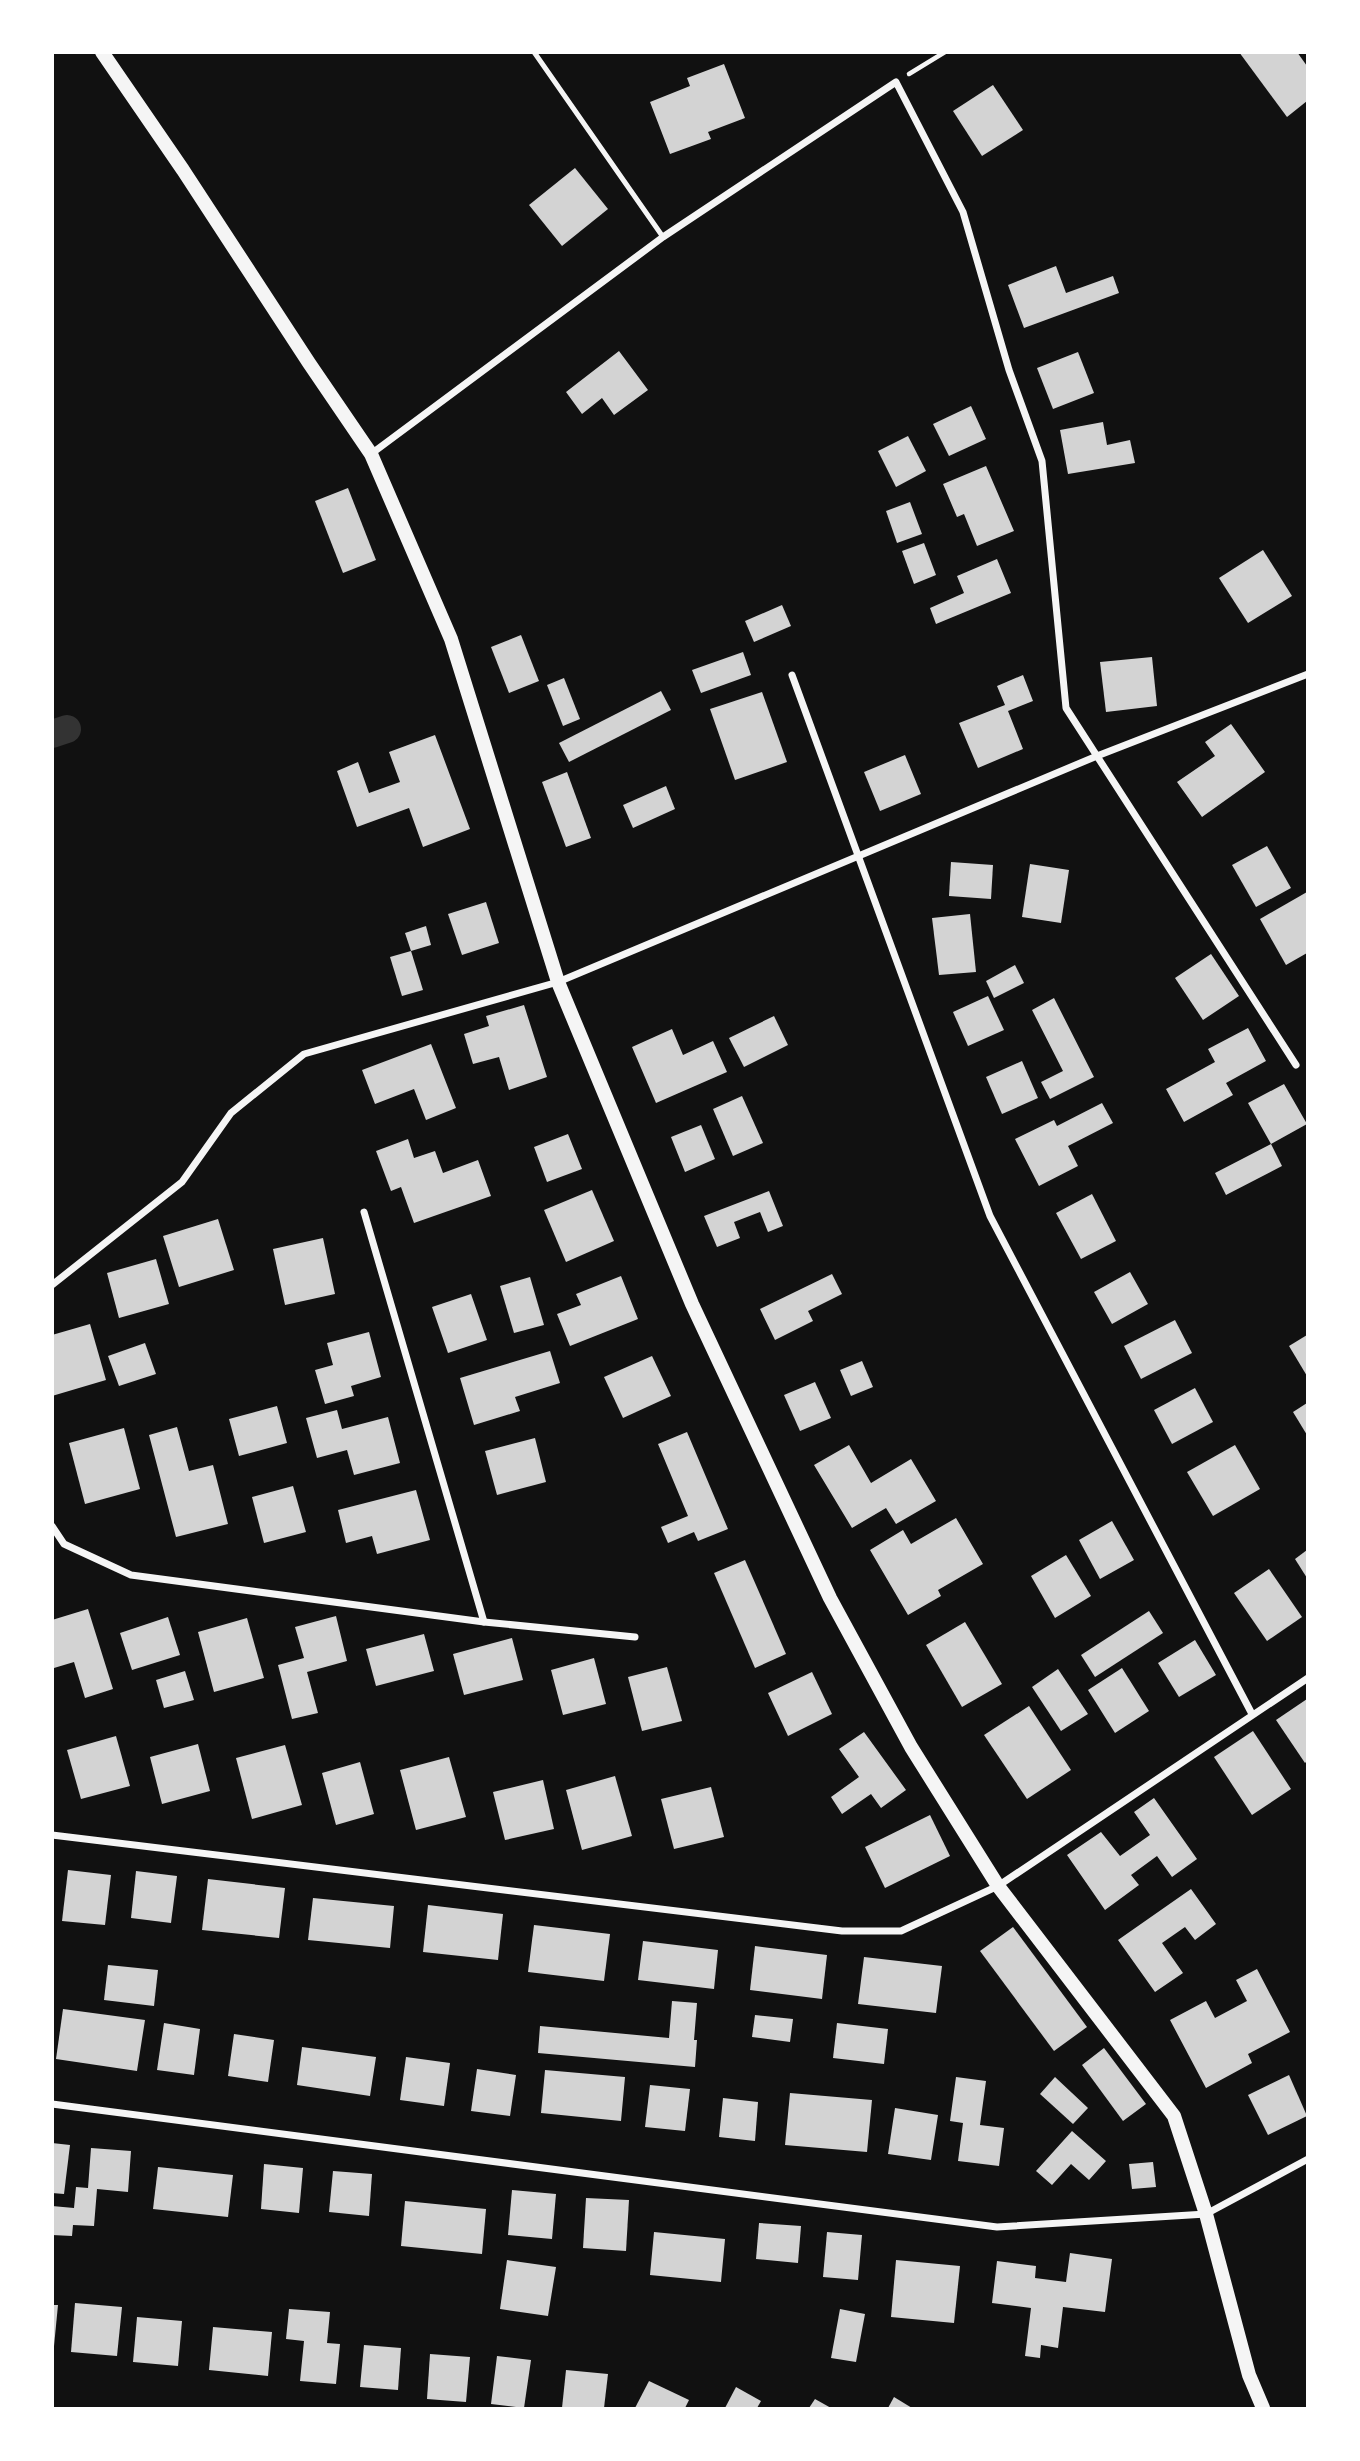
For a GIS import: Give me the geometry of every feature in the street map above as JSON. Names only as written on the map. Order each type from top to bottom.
[{"type":"main road","points":[[102,52],[371,454],[451,639],[558,982],[692,1304],[830,1598],[911,1747],[998,1886],[1174,2116],[1206,2214],[1248,2375],[1262,2409]]},
{"type":"street","points":[[371,454],[663,237],[896,82],[963,212],[1009,370],[1042,461],[1066,708],[1296,1065]]},
{"type":"street","points":[[52,1286],[181,1182],[231,1113],[304,1054],[558,982],[1097,756],[1307,674]]},
{"type":"street","points":[[792,675],[990,1216],[1252,1714]]},
{"type":"street","points":[[364,1212],[484,1622]]},
{"type":"street","points":[[52,1526],[64,1544],[131,1575],[484,1622],[635,1637]]},
{"type":"street","points":[[52,1835],[842,1931],[901,1931],[998,1886],[1307,1678]]},
{"type":"street","points":[[52,2104],[997,2227],[1206,2214],[1307,2159]]},
{"type":"lane","points":[[534,52],[663,237]]},
{"type":"path","points":[[896,82],[945,52]]},
{"type":"building","points":[[1239,52],[1297,52],[1307,66],[1307,101],[1287,117]]},
{"type":"building","points":[[724,64],[745,118],[708,132],[711,139],[670,154],[650,102],[690,86],[687,78]]},
{"type":"building","points":[[993,85],[1023,130],[982,156],[953,111]]},
{"type":"building","points":[[575,168],[608,209],[562,246],[529,205]]},
{"type":"building","points":[[1056,266],[1066,293],[1113,276],[1119,293],[1024,328],[1008,285]]},
{"type":"building","points":[[619,351],[648,390],[614,415],[602,398],[582,414],[566,392]]},
{"type":"building","points":[[1078,352],[1094,393],[1053,409],[1037,368]]},
{"type":"building","points":[[971,406],[986,439],[949,456],[933,424]]},
{"type":"building","points":[[1103,422],[1107,445],[1130,440],[1135,463],[1068,474],[1060,430]]},
{"type":"building","points":[[908,436],[926,471],[896,487],[878,451]]},
{"type":"building","points":[[986,466],[1014,531],[977,546],[964,514],[957,517],[943,484]]},
{"type":"building","points":[[348,488],[376,560],[343,573],[315,501]]},
{"type":"building","points":[[910,502],[922,534],[897,543],[886,511]]},
{"type":"building","points":[[924,543],[936,575],[914,584],[902,551]]},
{"type":"building","points":[[1263,550],[1292,596],[1248,623],[1219,578]]},
{"type":"building","points":[[997,559],[1011,593],[936,624],[930,608],[964,593],[957,576]]},
{"type":"building","points":[[782,605],[791,626],[754,642],[745,621]]},
{"type":"building","points":[[521,635],[539,681],[509,693],[491,647]]},
{"type":"building","points":[[743,652],[751,675],[701,693],[692,670]]},
{"type":"building","points":[[1152,657],[1157,706],[1106,712],[1100,662]]},
{"type":"building","points":[[1023,675],[1033,701],[1008,711],[1023,749],[978,768],[959,723],[1005,705],[997,686]]},
{"type":"building","points":[[564,678],[580,719],[563,726],[547,685]]},
{"type":"building","points":[[661,691],[671,710],[569,762],[559,743]]},
{"type":"building","points":[[762,692],[787,762],[735,780],[710,709]]},
{"type":"building","points":[[1231,724],[1265,772],[1202,817],[1177,782],[1215,756],[1205,742]]},
{"type":"building","points":[[435,735],[470,829],[423,847],[409,808],[357,827],[337,771],[358,762],[369,793],[400,782],[389,752]]},
{"type":"building","points":[[905,755],[921,794],[880,811],[864,772]]},
{"type":"building","points":[[567,772],[591,838],[566,847],[542,782]]},
{"type":"building","points":[[666,786],[675,809],[633,828],[623,805]]},
{"type":"building","points":[[1267,846],[1291,888],[1256,907],[1232,865]]},
{"type":"building","points":[[951,862],[993,865],[991,899],[949,896]]},
{"type":"building","points":[[1030,864],[1069,870],[1061,923],[1022,917]]},
{"type":"building","points":[[1307,892],[1307,953],[1286,965],[1260,919]]},
{"type":"building","points":[[486,902],[499,943],[462,955],[448,914]]},
{"type":"building","points":[[970,914],[976,972],[939,975],[932,918]]},
{"type":"building","points":[[426,926],[431,945],[411,951],[405,933]]},
{"type":"building","points":[[411,951],[423,990],[402,996],[390,957]]},
{"type":"building","points":[[1211,954],[1239,996],[1203,1020],[1175,978]]},
{"type":"building","points":[[1015,965],[1024,983],[994,998],[986,981]]},
{"type":"building","points":[[988,996],[1004,1030],[968,1046],[953,1012]]},
{"type":"building","points":[[1054,998],[1094,1077],[1050,1099],[1041,1082],[1063,1071],[1032,1010]]},
{"type":"building","points":[[524,1005],[547,1077],[509,1090],[499,1057],[473,1064],[464,1034],[489,1026],[486,1016]]},
{"type":"building","points":[[774,1016],[788,1045],[744,1067],[729,1038]]},
{"type":"building","points":[[1248,1028],[1266,1061],[1226,1083],[1233,1095],[1184,1122],[1166,1089],[1215,1062],[1208,1049]]},
{"type":"building","points":[[672,1029],[683,1055],[713,1041],[727,1072],[656,1103],[632,1047]]},
{"type":"building","points":[[431,1044],[456,1108],[426,1120],[414,1089],[375,1104],[362,1070]]},
{"type":"building","points":[[1022,1061],[1038,1098],[1002,1114],[986,1077]]},
{"type":"building","points":[[1284,1084],[1307,1124],[1271,1144],[1248,1103]]},
{"type":"building","points":[[742,1096],[763,1143],[733,1156],[713,1109]]},
{"type":"building","points":[[1102,1103],[1113,1123],[1068,1146],[1078,1166],[1039,1186],[1015,1139],[1054,1120],[1057,1126]]},
{"type":"building","points":[[701,1125],[715,1159],[685,1172],[671,1137]]},
{"type":"building","points":[[568,1134],[582,1169],[547,1182],[534,1147]]},
{"type":"building","points":[[408,1139],[414,1158],[435,1151],[443,1173],[478,1160],[491,1196],[414,1223],[401,1187],[391,1191],[376,1151]]},
{"type":"building","points":[[1271,1144],[1282,1166],[1226,1195],[1215,1173]]},
{"type":"building","points":[[592,1190],[614,1241],[566,1262],[544,1210]]},
{"type":"building","points":[[769,1191],[783,1226],[768,1232],[760,1212],[734,1222],[740,1238],[717,1247],[704,1216]]},
{"type":"building","points":[[1092,1194],[1116,1241],[1081,1259],[1056,1213]]},
{"type":"building","points":[[218,1219],[234,1270],[179,1287],[163,1236]]},
{"type":"building","points":[[323,1238],[335,1294],[285,1305],[273,1249]]},
{"type":"building","points":[[156,1259],[169,1304],[119,1318],[107,1273]]},
{"type":"building","points":[[1130,1272],[1148,1304],[1112,1324],[1094,1292]]},
{"type":"building","points":[[832,1274],[842,1294],[808,1311],[813,1321],[775,1340],[760,1309]]},
{"type":"building","points":[[621,1276],[638,1319],[570,1346],[557,1314],[581,1305],[576,1294]]},
{"type":"building","points":[[530,1277],[544,1325],[514,1333],[500,1286]]},
{"type":"building","points":[[471,1294],[487,1340],[448,1353],[432,1307]]},
{"type":"building","points":[[1175,1320],[1192,1353],[1141,1379],[1124,1346]]},
{"type":"building","points":[[90,1324],[106,1380],[52,1396],[52,1335]]},
{"type":"building","points":[[369,1332],[381,1377],[351,1386],[354,1396],[325,1404],[315,1370],[333,1365],[327,1343]]},
{"type":"building","points":[[1307,1335],[1307,1376],[1289,1346]]},
{"type":"building","points":[[145,1343],[156,1374],[119,1386],[108,1356]]},
{"type":"building","points":[[550,1351],[560,1383],[515,1397],[520,1411],[474,1425],[460,1378]]},
{"type":"building","points":[[652,1356],[671,1396],[623,1418],[604,1377]]},
{"type":"building","points":[[862,1361],[873,1387],[851,1396],[840,1370]]},
{"type":"building","points":[[815,1382],[831,1418],[800,1431],[784,1395]]},
{"type":"building","points":[[1195,1388],[1213,1422],[1172,1444],[1154,1410]]},
{"type":"building","points":[[1307,1403],[1307,1435],[1293,1412]]},
{"type":"building","points":[[277,1406],[287,1443],[239,1456],[229,1419]]},
{"type":"building","points":[[337,1410],[342,1429],[388,1417],[400,1463],[354,1475],[347,1450],[317,1458],[306,1418]]},
{"type":"building","points":[[177,1427],[189,1471],[213,1465],[228,1524],[176,1537],[149,1435]]},
{"type":"building","points":[[124,1428],[140,1489],[85,1504],[69,1443]]},
{"type":"building","points":[[687,1432],[728,1529],[698,1541],[694,1532],[668,1543],[661,1527],[688,1516],[658,1444]]},
{"type":"building","points":[[535,1438],[546,1482],[497,1495],[485,1451]]},
{"type":"building","points":[[849,1445],[871,1483],[911,1459],[936,1501],[896,1524],[886,1508],[852,1528],[814,1465]]},
{"type":"building","points":[[1235,1445],[1260,1489],[1213,1516],[1187,1472]]},
{"type":"building","points":[[293,1486],[306,1532],[264,1543],[252,1497]]},
{"type":"building","points":[[416,1490],[430,1540],[377,1554],[372,1536],[346,1543],[338,1510]]},
{"type":"building","points":[[956,1518],[983,1564],[938,1590],[941,1596],[908,1615],[870,1550],[903,1530],[911,1544]]},
{"type":"building","points":[[1112,1521],[1134,1560],[1100,1579],[1079,1540]]},
{"type":"building","points":[[1307,1550],[1307,1578],[1295,1559]]},
{"type":"building","points":[[1066,1555],[1091,1596],[1055,1618],[1031,1576]]},
{"type":"building","points":[[745,1560],[786,1654],[755,1668],[714,1573]]},
{"type":"building","points":[[1269,1569],[1302,1617],[1267,1641],[1234,1593]]},
{"type":"building","points":[[88,1609],[113,1689],[85,1698],[74,1662],[54,1668],[52,1620]]},
{"type":"building","points":[[1149,1611],[1163,1633],[1095,1677],[1081,1655]]},
{"type":"building","points":[[336,1616],[347,1661],[307,1672],[318,1713],[292,1719],[278,1665],[304,1658],[295,1627]]},
{"type":"building","points":[[168,1617],[180,1655],[132,1670],[120,1633]]},
{"type":"building","points":[[247,1618],[264,1678],[214,1692],[198,1632]]},
{"type":"building","points":[[965,1622],[1002,1684],[962,1707],[926,1645]]},
{"type":"building","points":[[424,1634],[434,1671],[376,1686],[366,1649]]},
{"type":"building","points":[[512,1638],[523,1680],[464,1695],[453,1654]]},
{"type":"building","points":[[1195,1640],[1216,1675],[1179,1697],[1158,1663]]},
{"type":"building","points":[[594,1658],[606,1704],[563,1715],[551,1670]]},
{"type":"building","points":[[667,1667],[682,1721],[642,1731],[628,1677]]},
{"type":"building","points":[[1122,1668],[1149,1711],[1115,1733],[1088,1690]]},
{"type":"building","points":[[1058,1669],[1088,1714],[1061,1731],[1032,1687]]},
{"type":"building","points":[[185,1671],[194,1700],[164,1708],[156,1680]]},
{"type":"building","points":[[812,1672],[832,1714],[788,1736],[768,1693]]},
{"type":"building","points":[[1307,1699],[1307,1761],[1305,1763],[1276,1720]]},
{"type":"building","points":[[1029,1706],[1071,1770],[1027,1799],[984,1735]]},
{"type":"building","points":[[1253,1731],[1291,1789],[1252,1815],[1214,1757]]},
{"type":"building","points":[[864,1732],[906,1790],[881,1808],[871,1794],[842,1814],[831,1797],[859,1777],[839,1749]]},
{"type":"building","points":[[116,1736],[130,1786],[81,1799],[67,1750]]},
{"type":"building","points":[[198,1744],[210,1791],[162,1804],[150,1757]]},
{"type":"building","points":[[285,1745],[302,1805],[252,1819],[236,1758]]},
{"type":"building","points":[[449,1757],[466,1817],[416,1830],[400,1770]]},
{"type":"building","points":[[360,1762],[374,1814],[336,1825],[322,1773]]},
{"type":"building","points":[[615,1776],[632,1836],[582,1850],[566,1790]]},
{"type":"building","points":[[543,1780],[554,1829],[505,1840],[493,1792]]},
{"type":"building","points":[[711,1787],[724,1837],[674,1849],[661,1799]]},
{"type":"building","points":[[1154,1798],[1197,1859],[1172,1877],[1157,1856],[1131,1875],[1139,1885],[1105,1910],[1067,1855],[1101,1832],[1120,1856],[1150,1835],[1134,1812]]},
{"type":"building","points":[[930,1815],[950,1856],[885,1888],[865,1847]]},
{"type":"building","points":[[68,1870],[111,1875],[105,1925],[62,1921]]},
{"type":"building","points":[[136,1871],[177,1876],[171,1923],[131,1918]]},
{"type":"building","points":[[208,1879],[285,1888],[279,1938],[202,1930]]},
{"type":"building","points":[[1191,1889],[1216,1924],[1195,1940],[1185,1927],[1162,1943],[1183,1973],[1155,1992],[1118,1940]]},
{"type":"building","points":[[313,1898],[394,1906],[390,1948],[308,1940]]},
{"type":"building","points":[[428,1905],[503,1914],[498,1960],[423,1952]]},
{"type":"building","points":[[534,1925],[610,1934],[604,1981],[528,1972]]},
{"type":"building","points":[[1013,1927],[1087,2027],[1054,2051],[980,1951]]},
{"type":"building","points":[[643,1941],[718,1950],[714,1989],[638,1980]]},
{"type":"building","points":[[755,1946],[827,1955],[822,1999],[750,1990]]},
{"type":"building","points":[[864,1957],[942,1966],[936,2013],[858,2004]]},
{"type":"building","points":[[108,1965],[158,1970],[154,2006],[104,2000]]},
{"type":"building","points":[[1257,1969],[1290,2032],[1248,2054],[1252,2063],[1206,2088],[1170,2020],[1206,2001],[1215,2018],[1247,2001],[1236,1980]]},
{"type":"building","points":[[672,2001],[697,2003],[695,2067],[538,2053],[540,2026],[669,2038]]},
{"type":"building","points":[[63,2009],[145,2020],[137,2071],[56,2059]]},
{"type":"building","points":[[755,2015],[793,2019],[790,2042],[752,2037]]},
{"type":"building","points":[[164,2023],[200,2029],[194,2075],[157,2070]]},
{"type":"building","points":[[837,2023],[888,2029],[884,2064],[833,2058]]},
{"type":"building","points":[[234,2034],[274,2040],[268,2082],[228,2076]]},
{"type":"building","points":[[302,2047],[376,2057],[370,2096],[297,2085]]},
{"type":"building","points":[[1104,2048],[1146,2104],[1123,2121],[1082,2065]]},
{"type":"building","points":[[406,2057],[450,2063],[444,2106],[400,2100]]},
{"type":"building","points":[[477,2069],[516,2075],[510,2116],[471,2111]]},
{"type":"building","points":[[545,2070],[625,2077],[621,2121],[541,2113]]},
{"type":"building","points":[[1289,2075],[1307,2116],[1268,2135],[1248,2095]]},
{"type":"building","points":[[956,2077],[986,2081],[980,2125],[1004,2128],[999,2166],[958,2161],[963,2123],[950,2121]]},
{"type":"building","points":[[1055,2077],[1088,2108],[1073,2124],[1040,2094]]},
{"type":"building","points":[[650,2085],[690,2089],[685,2131],[645,2127]]},
{"type":"building","points":[[790,2093],[872,2100],[867,2152],[785,2145]]},
{"type":"building","points":[[723,2098],[758,2102],[755,2141],[719,2137]]},
{"type":"building","points":[[895,2108],[938,2115],[931,2160],[888,2154]]},
{"type":"building","points":[[1072,2131],[1106,2161],[1089,2180],[1071,2164],[1052,2185],[1036,2171]]},
{"type":"building","points":[[52,2143],[70,2145],[64,2194],[52,2193]]},
{"type":"building","points":[[91,2148],[131,2151],[128,2192],[97,2189],[94,2226],[73,2225],[72,2236],[52,2235],[52,2206],[74,2208],[76,2187],[88,2188]]},
{"type":"building","points":[[1153,2162],[1156,2187],[1132,2189],[1129,2164]]},
{"type":"building","points":[[264,2164],[303,2168],[299,2213],[261,2209]]},
{"type":"building","points":[[158,2167],[233,2175],[228,2217],[153,2209]]},
{"type":"building","points":[[333,2171],[372,2174],[369,2216],[329,2212]]},
{"type":"building","points":[[512,2190],[556,2194],[552,2239],[508,2235]]},
{"type":"building","points":[[586,2198],[629,2200],[626,2251],[583,2248]]},
{"type":"building","points":[[405,2201],[486,2209],[482,2254],[401,2246]]},
{"type":"building","points":[[759,2223],[801,2226],[798,2263],[756,2259]]},
{"type":"building","points":[[654,2232],[725,2239],[721,2282],[650,2275]]},
{"type":"building","points":[[827,2232],[862,2235],[858,2280],[823,2277]]},
{"type":"building","points":[[1070,2253],[1112,2259],[1105,2312],[1063,2307],[1058,2348],[1041,2345],[1040,2358],[1025,2356],[1031,2308],[992,2303],[997,2261],[1036,2266],[1035,2278],[1066,2282]]},
{"type":"building","points":[[507,2260],[556,2267],[548,2316],[500,2309]]},
{"type":"building","points":[[896,2260],[960,2266],[954,2323],[891,2317]]},
{"type":"building","points":[[75,2303],[122,2307],[117,2356],[71,2352]]},
{"type":"building","points":[[52,2305],[58,2305],[54,2346],[52,2346]]},
{"type":"building","points":[[289,2309],[330,2312],[327,2343],[340,2344],[336,2384],[300,2381],[304,2341],[286,2339]]},
{"type":"building","points":[[840,2309],[865,2314],[856,2362],[831,2358]]},
{"type":"building","points":[[137,2317],[182,2321],[178,2366],[133,2362]]},
{"type":"building","points":[[213,2327],[272,2332],[268,2376],[209,2370]]},
{"type":"building","points":[[364,2345],[401,2348],[398,2390],[360,2387]]},
{"type":"building","points":[[430,2354],[470,2357],[466,2402],[427,2399]]},
{"type":"building","points":[[497,2356],[531,2360],[524,2408],[491,2404]]},
{"type":"building","points":[[566,2370],[608,2374],[604,2408],[562,2408]]},
{"type":"building","points":[[649,2381],[689,2400],[685,2408],[635,2408]]},
{"type":"building","points":[[736,2387],[761,2401],[757,2408],[725,2408]]},
{"type":"building","points":[[894,2397],[912,2408],[888,2408]]},
{"type":"building","points":[[815,2399],[831,2408],[809,2408]]},
{"type":"waterway","points":[[52,734],[67,729]]}]
